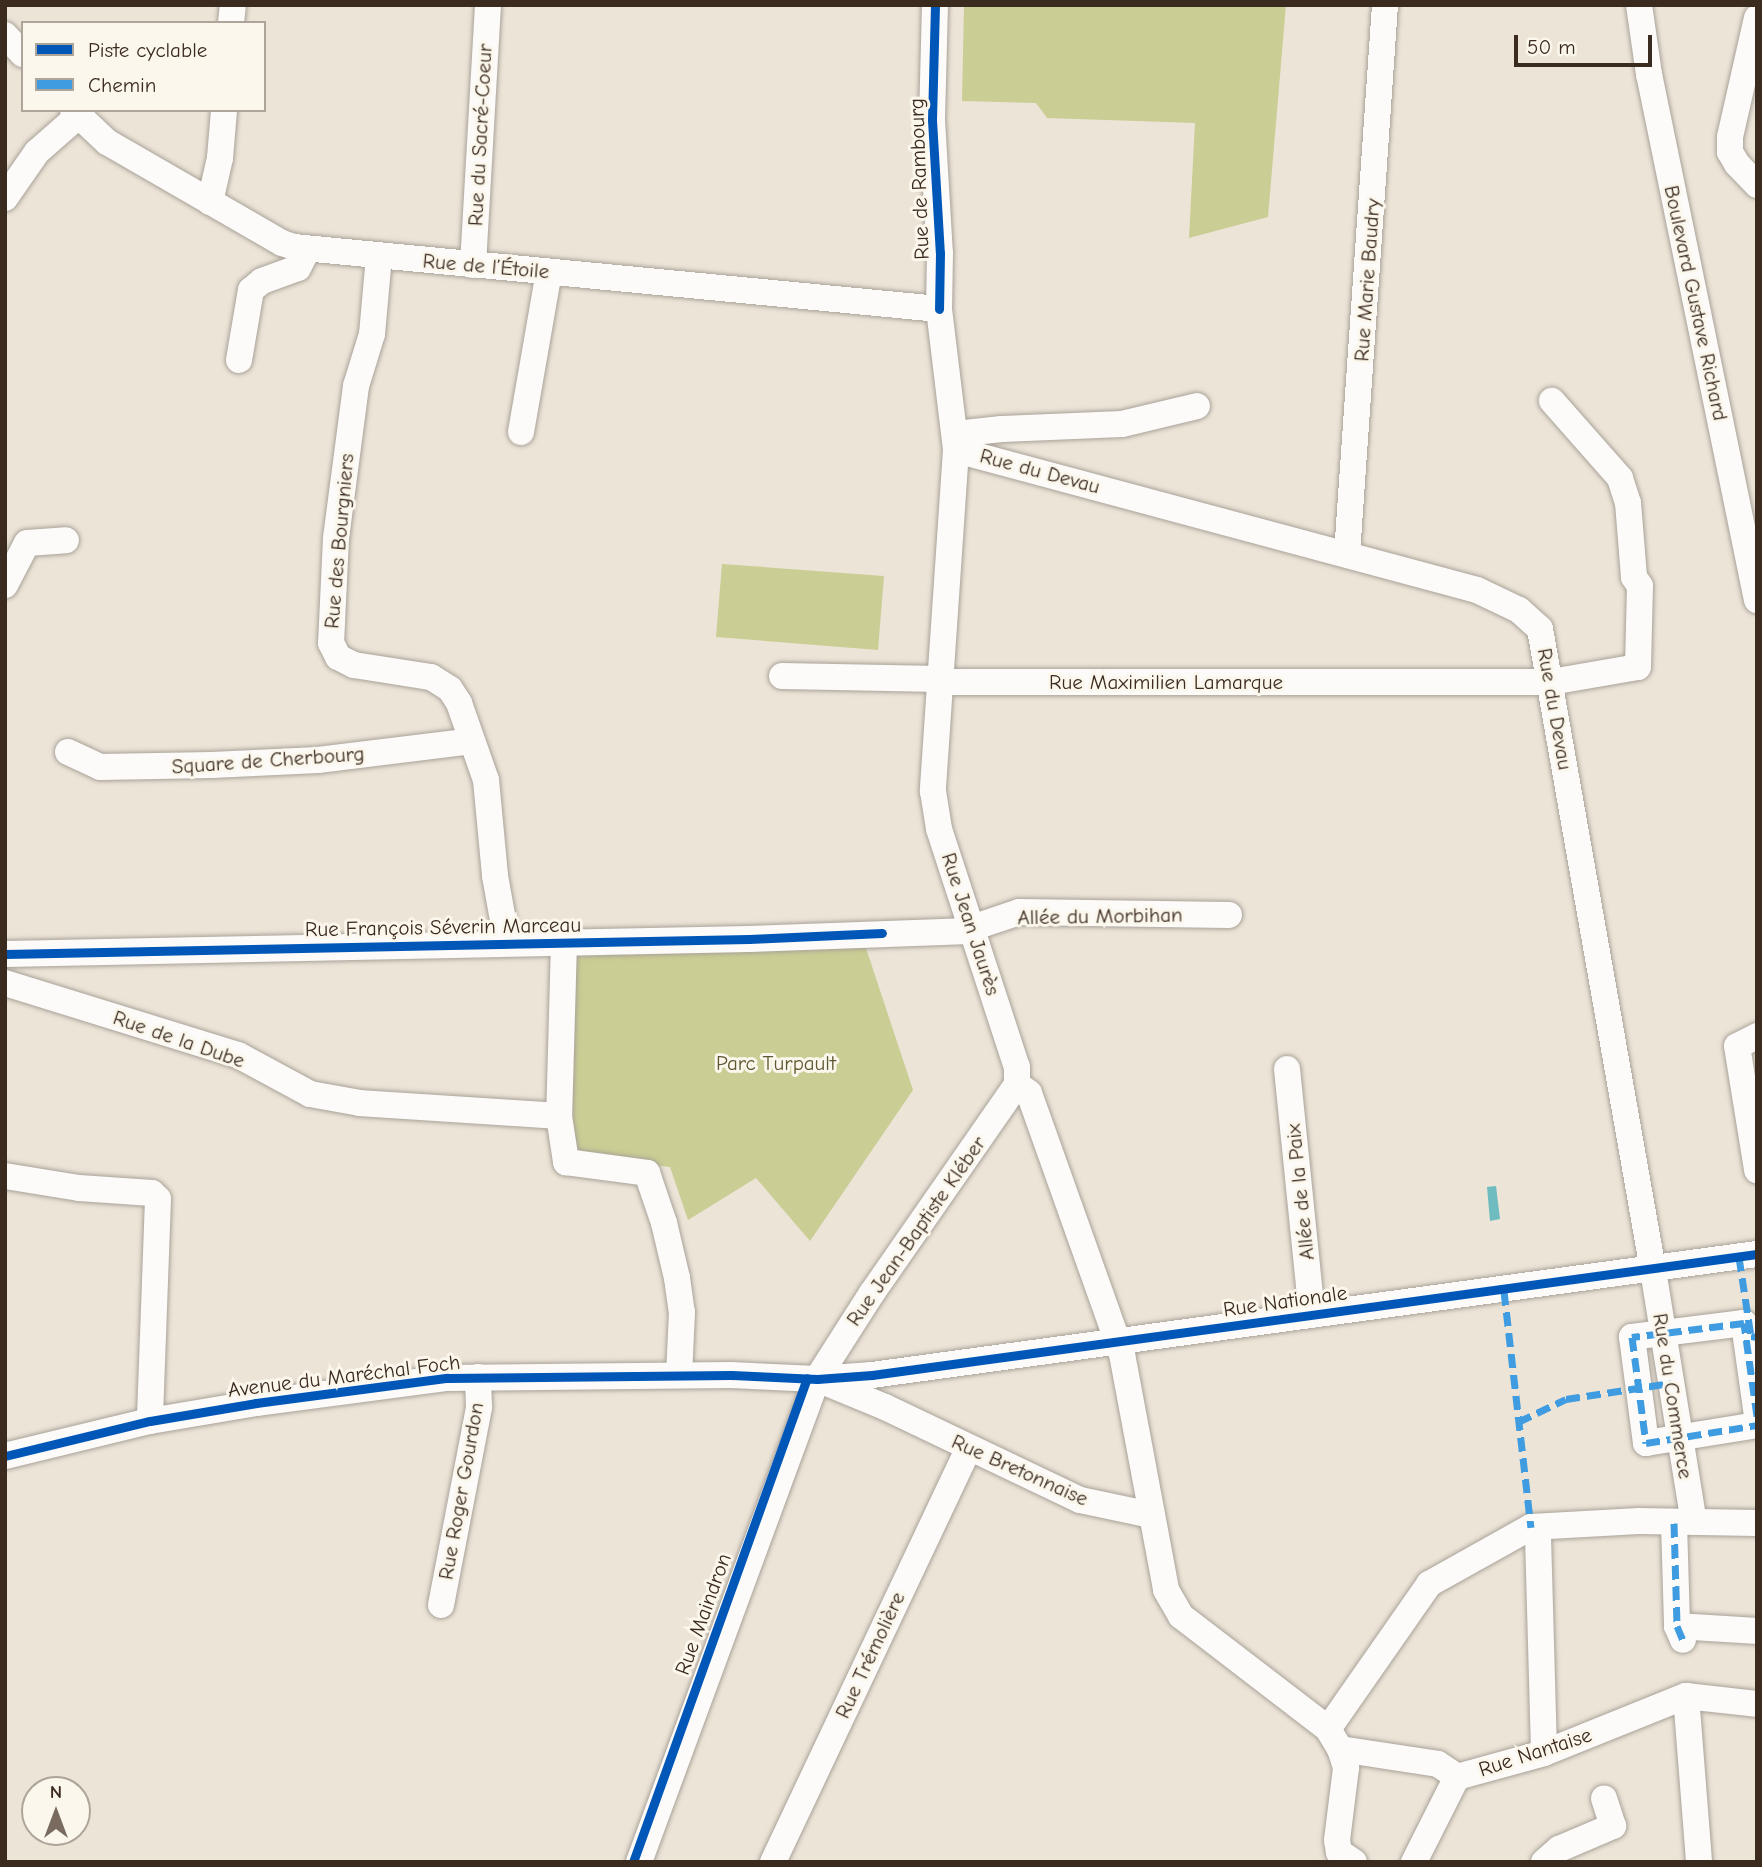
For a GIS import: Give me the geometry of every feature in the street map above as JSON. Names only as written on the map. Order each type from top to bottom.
[{"type":"street","name":"Rue du Sacré-Coeur","points":[[473,265],[488,5]]},
{"type":"street","name":"Rue de Rambourg","points":[[935,5],[932,120],[940,254],[939,309]]},
{"type":"street","name":"Rue Marie Baudry","points":[[1347,554],[1385,5]]},
{"type":"street","name":"Boulevard Gustave Richard","points":[[1639,5],[1652,87],[1757,600]]},
{"type":"street","points":[[1757,18],[1730,137],[1730,152],[1737,164],[1757,185]]},
{"type":"street","points":[[5,35],[21,52]]},
{"type":"street","points":[[210,202],[220,158],[224,112]]},
{"type":"street","name":"Rue de l’Étoile","points":[[76,113],[107,142],[282,243],[307,250],[939,309]]},
{"type":"street","points":[[5,198],[37,152],[76,113]]},
{"type":"street","points":[[239,360],[251,290],[262,281],[298,268],[307,250]]},
{"type":"street","name":"Rue des Bourgniers","points":[[379,256],[372,334],[356,386],[335,538],[331,643],[338,657],[354,665],[431,677],[450,690],[459,703],[486,780],[495,876],[507,942]]},
{"type":"street","points":[[522,432],[549,272]]},
{"type":"street","name":"Rue Jean Jaurès","points":[[939,309],[955,442],[933,791],[939,829],[1017,1067],[1017,1084],[1029,1093],[1117,1340],[1129,1380],[1151,1515]]},
{"type":"street","name":"Rue Maximilien Lamarque","points":[[782,676],[940,679],[951,682],[1552,682],[1638,667],[1640,586],[1634,577],[1628,503],[1620,478],[1552,401]]},
{"type":"street","points":[[955,442],[1002,429],[1122,424],[1197,406]]},
{"type":"street","name":"Rue du Devau","points":[[955,442],[1477,590],[1519,610],[1540,629],[1552,682],[1582,872],[1653,1270]]},
{"type":"street","points":[[5,585],[27,543],[66,540]]},
{"type":"street","name":"Square de Cherbourg","points":[[68,751],[100,767],[199,765],[318,760],[471,741]]},
{"type":"street","name":"Allée du Morbihan","points":[[972,929],[1019,912],[1229,915]]},
{"type":"street","name":"Rue François Séverin Marceau","points":[[5,954],[564,942],[972,929]]},
{"type":"street","points":[[564,942],[559,1116],[566,1162],[647,1173],[664,1223],[677,1278],[682,1312],[679,1375]]},
{"type":"street","name":"Rue de la Dube","points":[[5,983],[238,1055],[310,1094],[360,1103],[559,1116]]},
{"type":"street","points":[[1757,1036],[1737,1046],[1757,1170]]},
{"type":"street","name":"Allée de la Paix","points":[[1287,1069],[1312,1315]]},
{"type":"street","name":"Rue Jean-Baptiste Kléber","points":[[817,1379],[872,1293],[1017,1084]]},
{"type":"street","points":[[5,1176],[79,1188],[152,1193],[158,1199],[150,1421]]},
{"type":"street","name":"Rue Nationale","points":[[817,1379],[872,1375],[1757,1254]]},
{"type":"street","name":"Rue du Commerce","points":[[1653,1270],[1680,1438],[1684,1522],[1680,1633],[1757,1631]]},
{"type":"street","points":[[1663,1334],[1744,1323],[1757,1416]]},
{"type":"street","name":"Avenue du Maréchal Foch","points":[[5,1456],[150,1421],[256,1403],[478,1377],[679,1375],[817,1379]]},
{"type":"street","name":"Rue Roger Gourdon","points":[[441,1605],[479,1407],[478,1377]]},
{"type":"street","name":"Rue Bretonnaise","points":[[817,1379],[885,1407],[1080,1500],[1151,1515]]},
{"type":"street","name":"Rue Maindron","points":[[639,1862],[817,1379]]},
{"type":"street","points":[[1680,1438],[1757,1425]]},
{"type":"street","name":"Rue Trémolière","points":[[773,1862],[968,1448]]},
{"type":"street","points":[[1151,1515],[1166,1590],[1181,1616],[1334,1739],[1346,1768],[1337,1840],[1339,1852],[1354,1862]]},
{"type":"street","points":[[1334,1739],[1429,1584],[1531,1527],[1757,1522]]},
{"type":"street","points":[[1531,1527],[1538,1536],[1544,1753]]},
{"type":"street","points":[[1699,1862],[1686,1696],[1757,1704]]},
{"type":"street","name":"Rue Nantaise","points":[[1334,1739],[1438,1764],[1457,1777],[1544,1753],[1686,1696]]},
{"type":"street","points":[[1414,1862],[1457,1777]]},
{"type":"street","points":[[1544,1862],[1559,1849],[1613,1826],[1604,1798]]},
{"type":"green space","points":[[964,5],[1286,5],[1268,217],[1189,238],[1195,123],[1047,118],[1036,103],[962,101]]},
{"type":"green space","points":[[722,564],[884,576],[878,650],[716,637]]},
{"type":"green space","name":"Parc Turpault","points":[[863,939],[913,1090],[810,1241],[756,1178],[688,1220],[670,1167],[574,1155],[564,1116],[571,957]]},
{"type":"water","points":[[1496,1186],[1500,1219],[1490,1221],[1487,1187]]},
{"type":"marked path","points":[[1739,1257],[1751,1336],[1757,1337]]},
{"type":"marked path","points":[[1504,1291],[1531,1527]]},
{"type":"marked path","points":[[1757,1416],[1744,1323],[1632,1337],[1646,1443],[1757,1425]]},
{"type":"marked path","points":[[1518,1422],[1566,1399],[1671,1383]]},
{"type":"marked path","points":[[1674,1523],[1677,1626],[1683,1640]]},
{"type":"cycle path","points":[[935,5],[932,120],[940,253],[939,309]]},
{"type":"cycle path","points":[[5,954],[749,939],[882,933]]},
{"type":"cycle path","points":[[5,1456],[150,1421],[256,1403],[447,1378],[731,1375],[817,1379],[872,1375],[1757,1254]]},
{"type":"cycle path","points":[[633,1862],[807,1378]]}]
